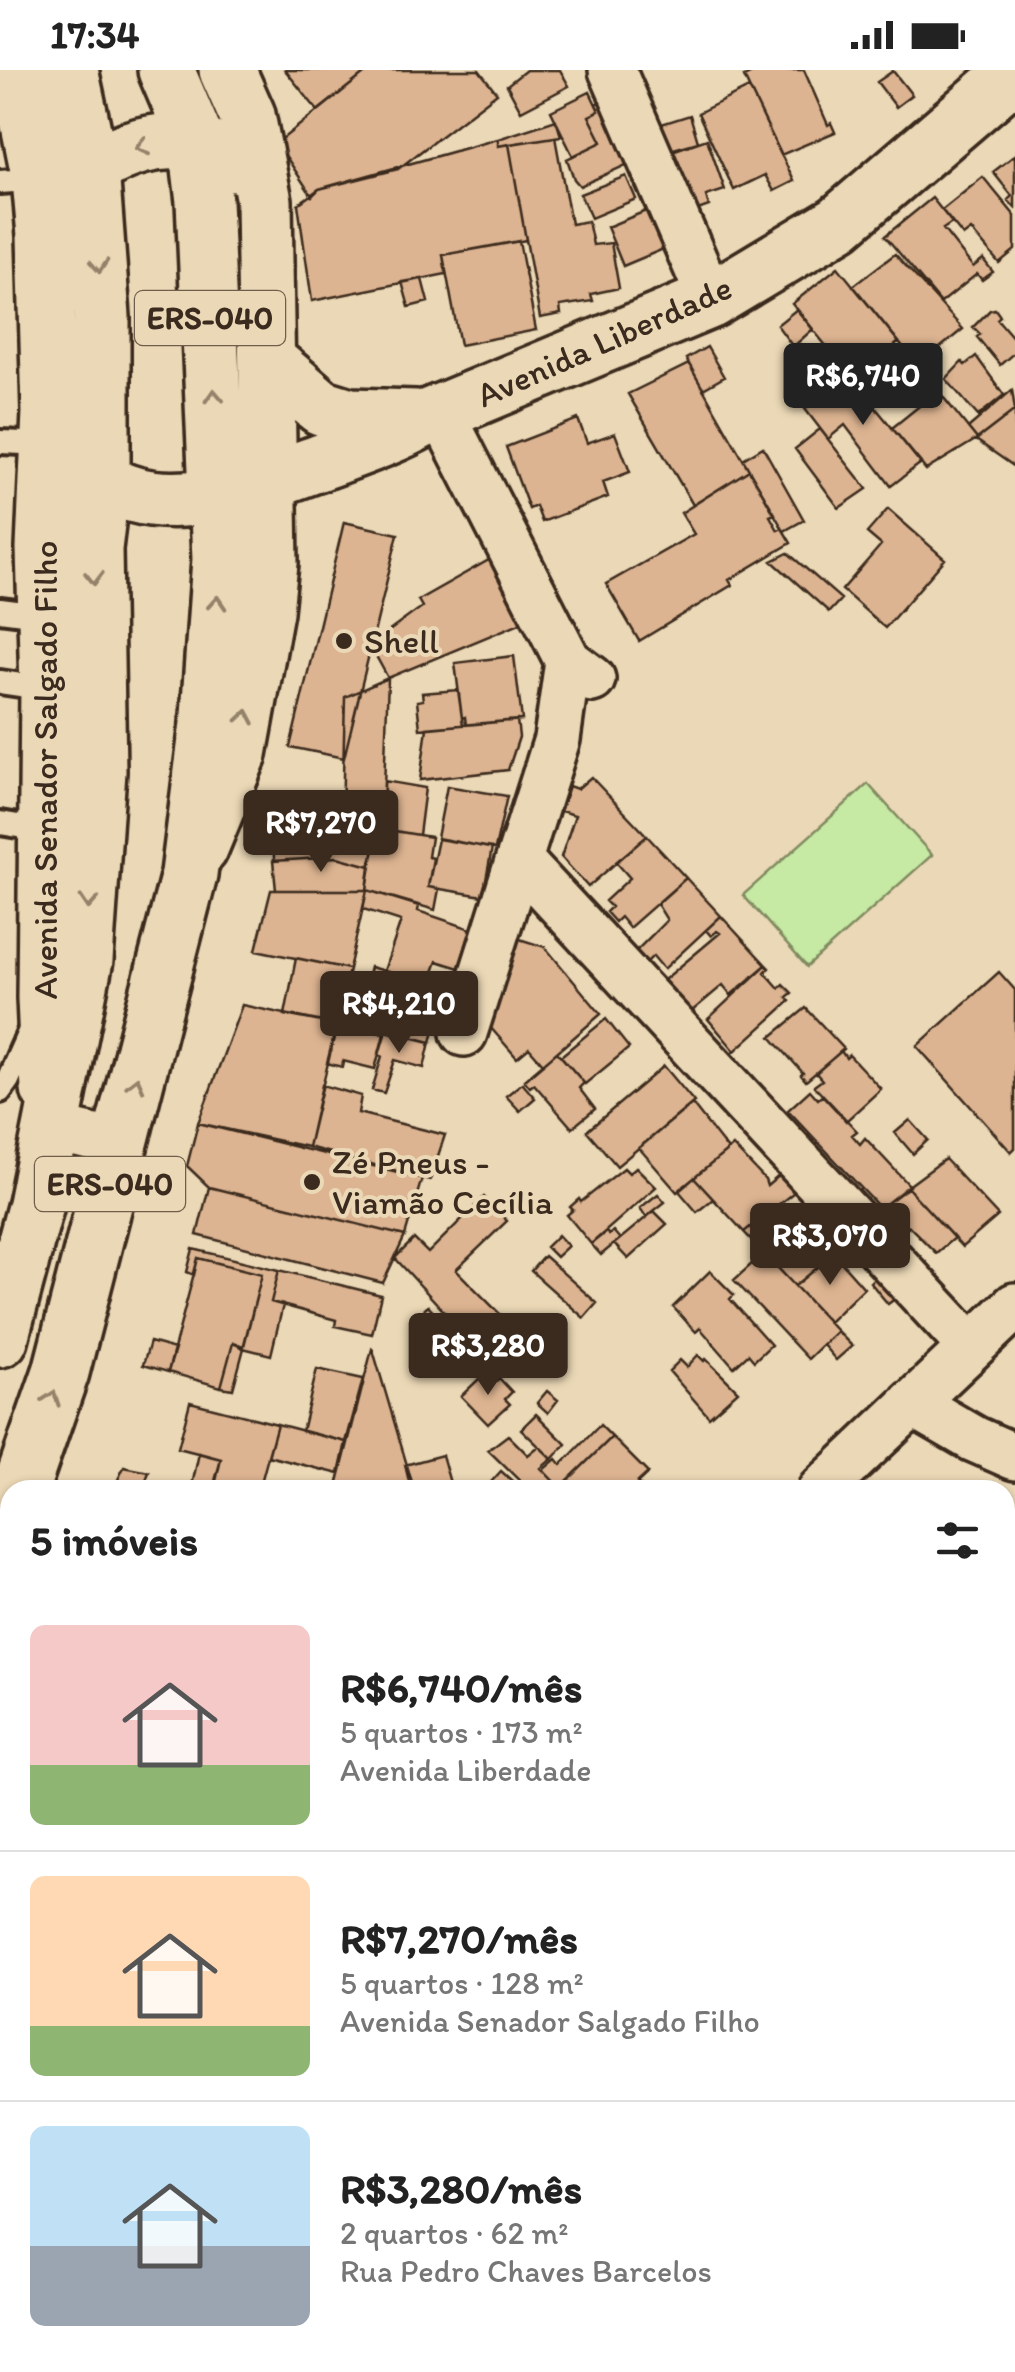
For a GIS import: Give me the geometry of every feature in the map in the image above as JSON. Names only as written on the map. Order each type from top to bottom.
[{"type":"main road","name":"Avenida Senador Salgado Filho","points":[[0,1340],[27,1206],[52,1128],[86,941],[98,771],[94,549],[102,481],[102,317],[44,176],[18,70]]},
{"type":"main road","name":"Avenida Senador Salgado Filho","points":[[44,176],[70,70]]},
{"type":"main road","name":"ERS-040","points":[[23,1480],[61,1372],[189,874],[209,716],[220,560],[243,488],[197,142],[166,70]]},
{"type":"main road","points":[[32,433],[81,462],[102,481],[142,496],[168,498],[243,488],[268,362],[264,201],[247,114],[226,70]]},
{"type":"main road","name":"Avenida Liberdade","points":[[243,488],[394,436],[432,415],[711,300],[839,223],[1015,72]]},
{"type":"main road","points":[[44,176],[148,144],[197,142],[231,160],[252,181],[264,201]]},
{"type":"main road","name":"Avenida Senador Salgado Filho","points":[[44,176],[73,185],[45,235],[32,433],[44,548],[24,613],[24,827],[45,998],[52,1128]]},
{"type":"main road","name":"Avenida Liberdade","points":[[268,362],[321,407],[350,416],[432,415]]},
{"type":"street","points":[[612,70],[711,300]]},
{"type":"street","points":[[432,415],[581,670],[464,1033]]},
{"type":"street","points":[[520,861],[971,1347]]},
{"type":"street","points":[[52,1128],[120,1144]]},
{"type":"street","points":[[832,1480],[1015,1306]]},
{"type":"street","points":[[912,1404],[1015,1457]]},
{"type":"lane","points":[[0,1091],[45,998]]},
{"type":"green space","points":[[868,784],[932,855],[807,967],[743,895]]},
{"type":"building","points":[[285,70],[369,70],[318,111]]},
{"type":"building","points":[[369,70],[479,70],[497,93],[398,169],[319,189],[312,196],[277,143]]},
{"type":"building","points":[[526,70],[560,70],[569,86],[521,111],[507,85]]},
{"type":"building","points":[[758,70],[804,70],[828,125],[831,123],[835,132],[781,155],[744,77]]},
{"type":"building","points":[[893,71],[912,95],[896,107],[877,82]]},
{"type":"building","points":[[749,88],[794,181],[774,191],[765,175],[734,190],[698,113]]},
{"type":"building","points":[[590,92],[599,111],[589,116],[602,142],[573,156],[551,111]]},
{"type":"building","points":[[603,100],[633,162],[580,186],[567,159],[602,142],[589,116],[599,111],[596,104]]},
{"type":"building","points":[[690,115],[698,142],[663,152],[655,126]]},
{"type":"building","points":[[556,120],[561,136],[498,146],[498,139]]},
{"type":"building","points":[[555,137],[571,224],[588,221],[593,245],[611,243],[619,288],[591,294],[593,301],[560,306],[561,314],[540,318],[509,144]]},
{"type":"building","points":[[498,139],[498,146],[509,144],[526,240],[443,255],[446,274],[312,301],[298,204],[319,189]]},
{"type":"building","points":[[707,139],[725,190],[706,196],[709,206],[690,213],[669,152]]},
{"type":"building","points":[[1015,155],[1015,208],[1008,200],[1012,196],[993,172]]},
{"type":"building","points":[[626,176],[636,199],[591,218],[580,194]]},
{"type":"building","points":[[983,177],[1015,216],[1015,250],[999,263],[971,230],[963,236],[942,210]]},
{"type":"building","points":[[932,198],[952,223],[943,229],[973,267],[983,259],[993,272],[982,280],[977,274],[941,303],[885,236]]},
{"type":"building","points":[[658,206],[673,245],[623,266],[607,227]]},
{"type":"building","points":[[519,241],[536,330],[460,345],[443,255]]},
{"type":"building","points":[[895,254],[963,329],[918,366],[853,286]]},
{"type":"building","points":[[838,267],[899,342],[854,380],[792,304]]},
{"type":"building","points":[[422,279],[428,302],[409,307],[402,282]]},
{"type":"building","points":[[797,309],[813,329],[793,347],[777,325]]},
{"type":"building","points":[[995,309],[1000,316],[997,319],[1015,340],[1015,352],[1000,365],[973,327]]},
{"type":"building","points":[[707,347],[724,377],[703,389],[686,359]]},
{"type":"building","points":[[976,356],[1004,395],[978,416],[946,379],[962,362],[965,365]]},
{"type":"building","points":[[689,364],[749,470],[693,505],[628,394]]},
{"type":"building","points":[[919,367],[977,439],[926,470],[892,428],[923,403],[904,379]]},
{"type":"building","points":[[848,374],[921,463],[891,486],[845,425],[828,439],[805,409]]},
{"type":"building","points":[[1012,390],[1015,410],[977,439],[968,428]]},
{"type":"building","points":[[1015,410],[1015,467],[976,440]]},
{"type":"building","points":[[578,419],[587,443],[615,433],[630,472],[603,482],[608,497],[542,522],[536,506],[529,509],[506,447]]},
{"type":"building","points":[[820,429],[867,489],[839,508],[795,449]]},
{"type":"building","points":[[763,447],[804,520],[784,531],[743,459]]},
{"type":"building","points":[[749,470],[775,514],[770,516],[778,530],[782,528],[791,543],[729,580],[732,585],[639,641],[606,584],[694,534],[681,513]]},
{"type":"building","points":[[888,509],[945,559],[885,628],[842,590],[881,545],[867,533]]},
{"type":"building","name":"Shell","points":[[344,522],[398,534],[344,758],[290,747]]},
{"type":"building","points":[[788,553],[841,599],[829,612],[772,561]]},
{"type":"building","points":[[496,556],[532,618],[388,678],[370,645],[422,607],[418,600]]},
{"type":"building","points":[[514,656],[522,720],[466,725],[455,663]]},
{"type":"building","points":[[388,678],[383,815],[342,816],[345,697]]},
{"type":"building","points":[[458,690],[463,725],[420,729],[417,701],[423,700],[422,693]]},
{"type":"building","points":[[517,720],[519,737],[508,770],[420,780],[427,728]]},
{"type":"building","points":[[591,777],[647,836],[588,887],[561,857],[575,815],[560,811],[569,786],[577,789]]},
{"type":"building","points":[[384,781],[425,788],[419,835],[382,829]]},
{"type":"building","points":[[447,786],[507,796],[495,849],[437,838]]},
{"type":"building","points":[[383,815],[370,866],[337,857],[274,861],[273,817]]},
{"type":"building","points":[[377,828],[431,837],[428,857],[433,858],[428,887],[439,889],[435,910],[367,890]]},
{"type":"building","points":[[647,836],[686,878],[629,928],[620,917],[615,922],[606,912],[611,907],[605,901],[630,878],[616,862]]},
{"type":"building","points":[[438,839],[492,848],[483,896],[428,887]]},
{"type":"building","points":[[337,857],[370,866],[367,890],[276,890],[273,861]]},
{"type":"building","points":[[686,878],[721,916],[664,969],[653,956],[647,962],[636,951],[667,920],[657,904]]},
{"type":"building","points":[[271,890],[367,890],[349,969],[256,950]]},
{"type":"building","points":[[367,890],[419,906],[418,911],[474,930],[462,969],[437,961],[429,983],[384,971],[401,921],[363,909]]},
{"type":"building","points":[[721,916],[766,965],[731,995],[723,985],[691,1012],[664,980],[720,933],[711,936],[706,930]]},
{"type":"building","points":[[513,937],[545,947],[601,1014],[543,1064],[529,1048],[517,1058],[484,1020]]},
{"type":"building","points":[[296,958],[349,969],[337,1025],[285,1015]]},
{"type":"building","points":[[766,965],[769,968],[765,972],[779,988],[783,984],[792,993],[787,997],[790,1001],[735,1051],[708,1019]]},
{"type":"building","points":[[370,967],[446,988],[431,1042],[338,1019],[342,1003],[360,1008]]},
{"type":"building","points":[[999,972],[1015,990],[1015,1148],[1011,1152],[917,1046]]},
{"type":"building","points":[[242,1005],[337,1025],[308,1147],[198,1123]]},
{"type":"building","points":[[806,1008],[844,1049],[806,1081],[771,1037]]},
{"type":"building","points":[[338,1019],[384,1034],[375,1069],[343,1061],[342,1067],[327,1063]]},
{"type":"building","points":[[606,1019],[629,1048],[585,1084],[561,1056]]},
{"type":"building","points":[[386,1031],[430,1042],[424,1068],[395,1060],[384,1093],[372,1090]]},
{"type":"building","points":[[841,1051],[881,1089],[846,1121],[814,1086],[822,1080],[816,1073]]},
{"type":"building","points":[[557,1052],[584,1083],[579,1088],[595,1109],[572,1128],[534,1084],[530,1087],[524,1080]]},
{"type":"building","points":[[664,1066],[694,1102],[617,1166],[587,1131]]},
{"type":"building","points":[[522,1083],[535,1098],[520,1111],[506,1096]]},
{"type":"building","points":[[322,1085],[361,1096],[358,1113],[445,1135],[430,1180],[308,1147]]},
{"type":"building","points":[[810,1090],[818,1099],[823,1095],[857,1131],[852,1135],[860,1144],[865,1138],[910,1186],[880,1208],[788,1110]]},
{"type":"building","points":[[692,1104],[728,1150],[677,1192],[639,1148]]},
{"type":"building","points":[[910,1120],[928,1140],[913,1154],[895,1133]]},
{"type":"building","name":"Zé Pneus - Viamão Cecília","points":[[198,1123],[422,1178],[405,1236],[209,1187],[187,1166]]},
{"type":"building","points":[[733,1146],[767,1186],[787,1169],[803,1185],[744,1232],[694,1178]]},
{"type":"building","points":[[945,1159],[998,1216],[962,1247],[907,1187]]},
{"type":"building","points":[[636,1167],[656,1187],[591,1244],[567,1215],[573,1210],[570,1207],[624,1168],[629,1173]]},
{"type":"building","points":[[694,1178],[713,1199],[697,1212],[679,1191]]},
{"type":"building","points":[[209,1187],[405,1236],[383,1283],[197,1235]]},
{"type":"building","points":[[907,1187],[954,1238],[936,1253],[909,1226],[903,1232],[882,1207]]},
{"type":"building","points":[[658,1194],[665,1202],[646,1217],[640,1208]]},
{"type":"building","points":[[484,1197],[507,1221],[456,1270],[505,1319],[476,1346],[395,1258],[414,1239],[428,1253]]},
{"type":"building","points":[[787,1204],[834,1254],[795,1286],[744,1232],[765,1215],[769,1220]]},
{"type":"building","points":[[654,1211],[667,1224],[628,1259],[614,1244]]},
{"type":"building","points":[[613,1231],[620,1239],[601,1255],[591,1244]]},
{"type":"building","points":[[558,1235],[568,1246],[556,1257],[546,1247]]},
{"type":"building","points":[[193,1249],[279,1270],[271,1302],[283,1305],[271,1355],[243,1348],[262,1274],[198,1258],[194,1275],[187,1272]]},
{"type":"building","points":[[764,1253],[837,1331],[808,1359],[734,1280]]},
{"type":"building","points":[[834,1254],[864,1288],[829,1322],[795,1286]]},
{"type":"building","points":[[544,1256],[597,1303],[584,1318],[531,1271]]},
{"type":"building","points":[[198,1258],[262,1274],[244,1346],[233,1343],[221,1387],[168,1372]]},
{"type":"building","points":[[279,1270],[381,1295],[372,1334],[335,1326],[336,1320],[271,1302]]},
{"type":"building","points":[[882,1270],[904,1292],[888,1304],[870,1282]]},
{"type":"building","points":[[710,1271],[734,1295],[730,1299],[771,1345],[754,1361],[748,1354],[734,1367],[700,1328],[696,1332],[673,1307]]},
{"type":"building","points":[[428,1306],[454,1335],[438,1349],[412,1321]]},
{"type":"building","points":[[837,1331],[852,1346],[836,1360],[823,1345]]},
{"type":"building","points":[[150,1342],[175,1349],[168,1372],[143,1365]]},
{"type":"building","points":[[233,1343],[244,1348],[233,1389],[221,1387]]},
{"type":"building","points":[[372,1349],[411,1480],[339,1480]]},
{"type":"building","points":[[698,1355],[738,1391],[709,1417],[669,1371],[680,1360],[687,1367]]},
{"type":"building","points":[[317,1369],[363,1379],[346,1442],[302,1431]]},
{"type":"building","points":[[482,1376],[491,1386],[499,1378],[512,1392],[505,1399],[510,1404],[488,1424],[461,1396]]},
{"type":"building","points":[[547,1391],[558,1400],[548,1413],[537,1403]]},
{"type":"building","points":[[190,1402],[277,1424],[262,1480],[215,1480],[221,1459],[178,1448]]},
{"type":"building","points":[[536,1414],[566,1444],[552,1459],[521,1429]]},
{"type":"building","points":[[277,1424],[346,1442],[339,1474],[268,1456]]},
{"type":"building","points":[[600,1425],[612,1437],[568,1480],[552,1480],[543,1470],[556,1459],[561,1465]]},
{"type":"building","points":[[508,1435],[528,1455],[539,1446],[552,1459],[541,1468],[552,1480],[519,1480],[488,1450]]},
{"type":"building","points":[[612,1437],[648,1473],[640,1480],[568,1480]]},
{"type":"building","points":[[199,1453],[221,1459],[216,1480],[193,1480]]},
{"type":"building","points":[[442,1455],[449,1480],[409,1480],[405,1465]]},
{"type":"building","points":[[124,1467],[149,1472],[146,1480],[118,1480]]},
{"type":"building","points":[[501,1471],[511,1480],[493,1480]]},
{"type":"place","name":"Shell","points":[[344,641]]},
{"type":"place","name":"Zé Pneus - Viamão Cecília","points":[[312,1182]]}]
